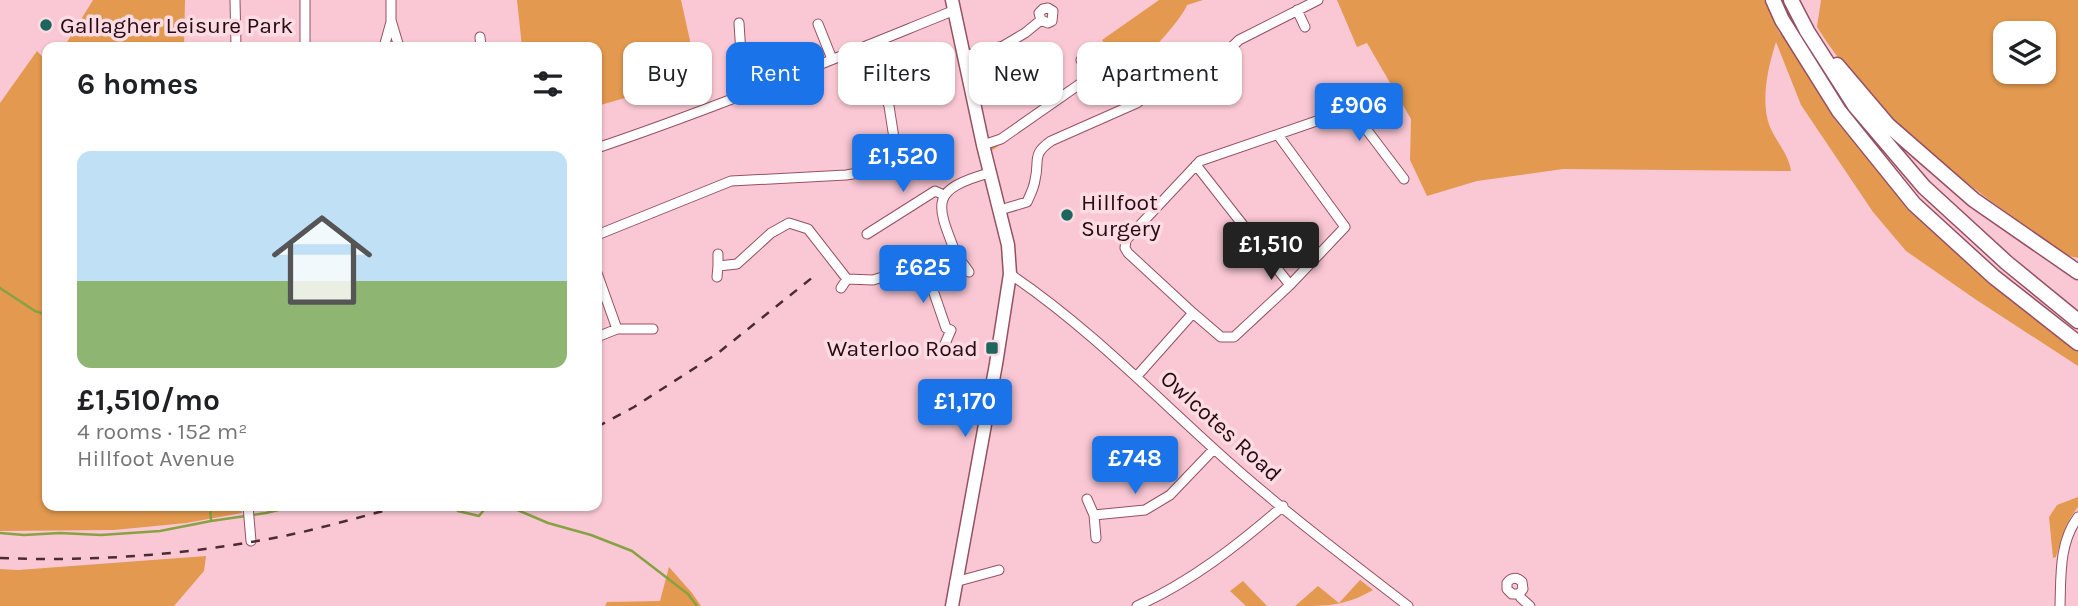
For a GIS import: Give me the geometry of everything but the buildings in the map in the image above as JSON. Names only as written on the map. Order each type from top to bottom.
[{"type":"highway","points":[[1773,0],[1782,20],[1839,111],[1914,204],[1994,277],[2078,343]]},
{"type":"highway","points":[[1792,0],[1831,57],[1888,125],[1974,200],[2078,272]]},
{"type":"highway","points":[[1792,0],[1807,31],[1855,106],[1924,187],[2007,263],[2078,321]]},
{"type":"main road","points":[[952,606],[1010,274],[1008,245],[989,173],[954,5]]},
{"type":"street","points":[[235,0],[236,42]]},
{"type":"street","points":[[305,0],[305,42]]},
{"type":"street","points":[[385,42],[391,20],[391,0]]},
{"type":"street","points":[[1000,210],[1027,202],[1036,177],[1039,150],[1051,141],[1137,103],[1150,93],[1184,83],[1208,70],[1239,40],[1318,0]]},
{"type":"street","points":[[874,42],[954,5]]},
{"type":"street","points":[[1297,10],[1305,27]]},
{"type":"street","points":[[391,20],[398,42]]},
{"type":"street","points":[[964,55],[1003,46],[1041,20]]},
{"type":"street","points":[[739,23],[740,42]]},
{"type":"street","points":[[818,24],[832,59]]},
{"type":"street","points":[[824,62],[838,57]]},
{"type":"street","points":[[983,145],[1001,139],[1077,86]]},
{"type":"street","points":[[602,146],[726,101]]},
{"type":"street","points":[[602,232],[731,181],[846,175],[860,173],[886,162],[894,156],[895,151],[889,105]]},
{"type":"street","points":[[1278,135],[1345,227],[1290,285],[1234,337],[1221,337],[1128,253],[1124,244],[1196,165],[1206,158],[1278,135],[1336,111],[1347,111],[1357,117],[1404,179]]},
{"type":"street","points":[[1196,165],[1290,285]]},
{"type":"street","points":[[969,272],[956,254],[941,207],[944,195],[951,187],[989,173]]},
{"type":"street","points":[[867,234],[935,191],[944,195]]},
{"type":"street","points":[[718,267],[737,264],[771,233],[789,223],[808,229],[847,279],[873,280],[956,254]]},
{"type":"street","points":[[717,277],[718,254]]},
{"type":"street","points":[[924,264],[946,328],[951,330],[944,346]]},
{"type":"street","name":"Owlcotes Road","points":[[1010,274],[1040,294],[1137,376],[1214,449],[1332,548],[1408,606]]},
{"type":"street","points":[[841,288],[847,279]]},
{"type":"street","points":[[602,287],[617,330]]},
{"type":"street","points":[[1137,376],[1193,313]]},
{"type":"street","points":[[602,335],[617,330],[653,329]]},
{"type":"street","points":[[1094,515],[1145,510],[1170,495],[1214,449]]},
{"type":"street","points":[[1087,499],[1094,515],[1096,538]]},
{"type":"street","points":[[1137,606],[1181,582],[1239,544],[1283,506]]},
{"type":"street","points":[[248,511],[251,541]]},
{"type":"street","points":[[2060,606],[2061,561],[2067,535],[2077,520]]},
{"type":"street","points":[[955,582],[999,570]]},
{"type":"street","points":[[1519,594],[1530,606]]},
{"type":"shaded area","points":[[93,0],[185,0],[184,42],[67,42]]},
{"type":"shaded area","points":[[517,0],[681,0],[690,42],[623,42],[623,99],[602,105],[602,42],[521,42]]},
{"type":"shaded area","points":[[1159,0],[1203,0],[1187,5],[1159,42],[1102,40]]},
{"type":"shaded area","points":[[1337,0],[1764,0],[1780,34],[1784,31],[1857,144],[1909,209],[1990,283],[2078,350],[2078,366],[1906,251],[1873,212],[1801,105],[1776,42],[1765,96],[1767,117],[1791,171],[1563,169],[1477,181],[1427,196],[1410,160],[1411,119],[1367,43],[1357,47]]},
{"type":"shaded area","points":[[1821,0],[2078,0],[2078,258],[2069,256],[2034,232],[1931,154],[1869,95],[1817,27]]},
{"type":"shaded area","points":[[37,51],[42,56],[42,511],[242,513],[186,523],[114,530],[0,531],[0,103]]},
{"type":"shaded area","points":[[1077,89],[1063,102],[1063,98]]},
{"type":"shaded area","points":[[1053,105],[1058,105],[991,151],[990,146]]},
{"type":"shaded area","points":[[2078,497],[2078,507],[2067,524],[2056,557],[2053,558],[2049,517],[2057,505]]},
{"type":"shaded area","points":[[206,556],[204,571],[174,606],[0,606],[0,569],[18,570]]},
{"type":"shaded area","points":[[669,567],[701,606],[605,606],[607,602],[660,601]]},
{"type":"shaded area","points":[[1360,580],[1373,590],[1354,599],[1336,604],[1295,606],[1318,586],[1339,603]]},
{"type":"shaded area","points":[[1243,581],[1267,606],[1246,606],[1230,591]]},
{"type":"waterway","points":[[0,288],[42,313]]},
{"type":"waterway","points":[[210,511],[211,520]]},
{"type":"waterway","points":[[0,533],[101,535],[160,531],[274,511]]},
{"type":"waterway","points":[[458,511],[479,516],[483,511]]},
{"type":"waterway","points":[[520,511],[632,551],[688,594],[697,606]]},
{"type":"railway","points":[[602,424],[718,353],[818,273]]},
{"type":"railway","points":[[0,558],[75,559],[187,551],[298,533],[383,511]]},
{"type":"place","name":"Gallagher Leisure Park","points":[[46,25]]},
{"type":"place","name":"Hillfoot Surgery","points":[[1067,215]]},
{"type":"place","name":"Waterloo Road","points":[[992,348]]}]
